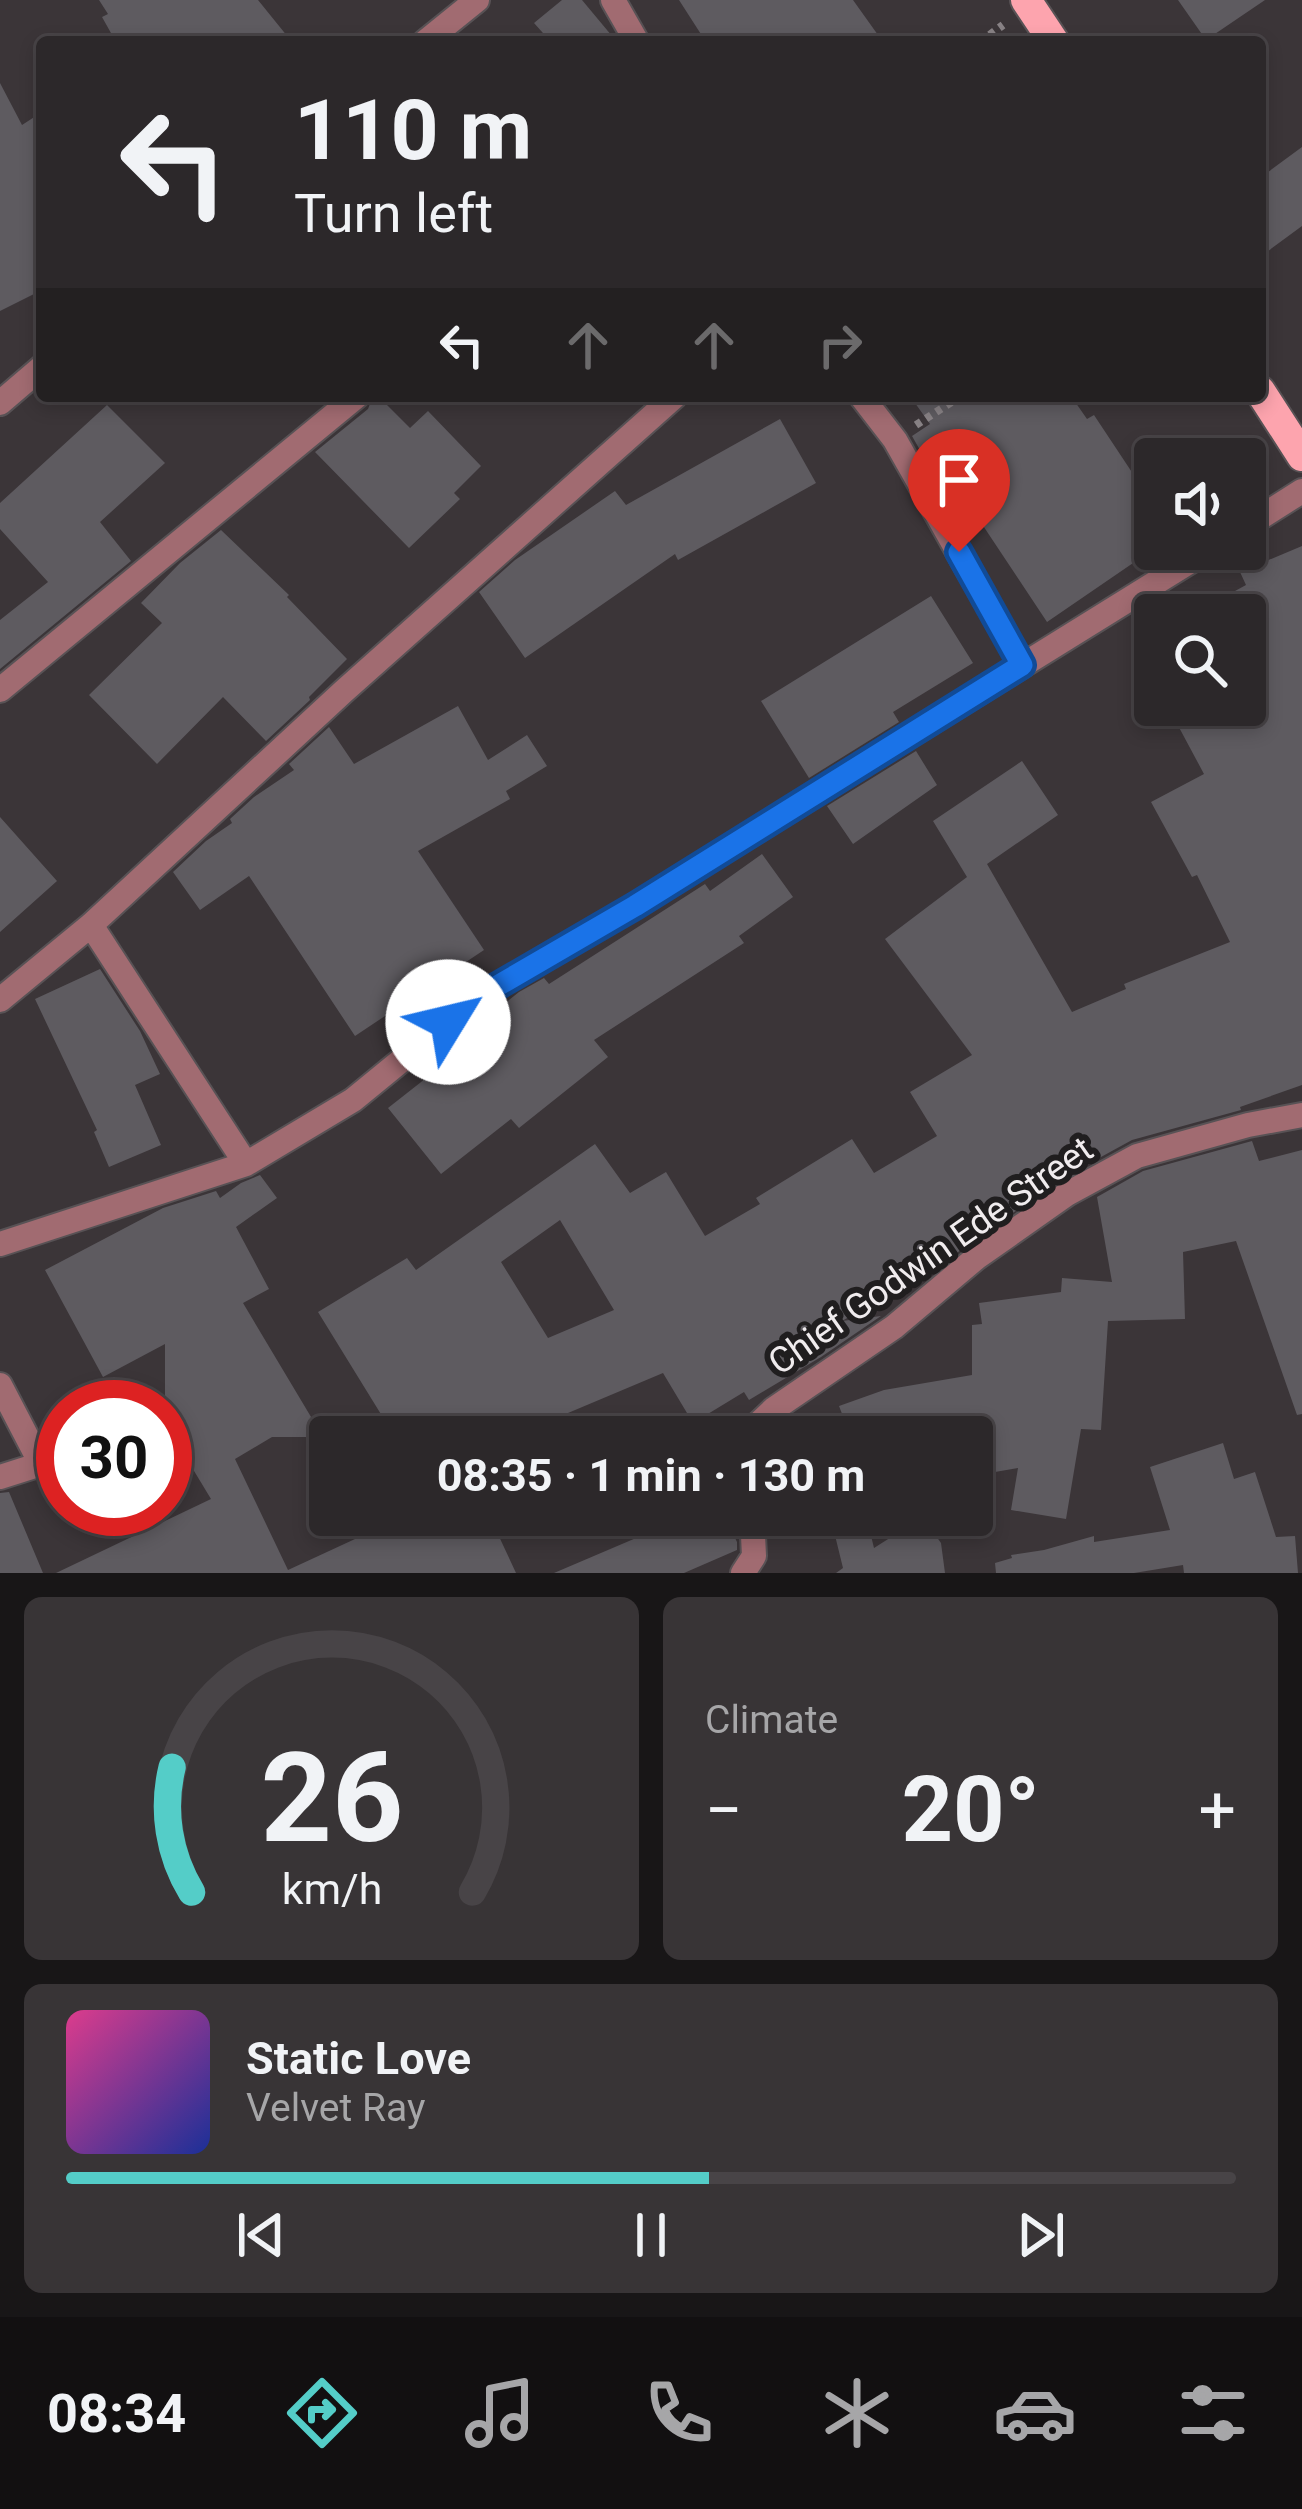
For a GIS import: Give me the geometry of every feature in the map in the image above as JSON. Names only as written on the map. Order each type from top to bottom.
[{"type":"main road","points":[[1026,0],[1050,36]]},
{"type":"main road","points":[[1266,400],[1302,455]]},
{"type":"street","points":[[432,36],[477,0]]},
{"type":"street","points":[[613,0],[634,36]]},
{"type":"street","points":[[0,403],[36,372]]},
{"type":"street","points":[[0,690],[350,402]]},
{"type":"street","points":[[0,1000],[91,925],[668,402]]},
{"type":"street","points":[[866,402],[895,440],[1022,665]]},
{"type":"street","points":[[1266,514],[1302,491]]},
{"type":"street","points":[[0,1244],[246,1164],[352,1100],[480,996],[635,906],[1176,570]]},
{"type":"street","points":[[91,925],[246,1164]]},
{"type":"street","name":"Chief Godwin Ede Street","points":[[767,1416],[894,1327],[976,1258],[1066,1194],[1137,1156],[1302,1115]]},
{"type":"street","points":[[0,1385],[41,1464],[0,1477]]},
{"type":"street","points":[[743,1573],[754,1556],[753,1536]]},
{"type":"path","points":[[895,440],[952,402]]},
{"type":"building","points":[[99,0],[258,0],[287,36],[113,36],[102,17],[108,14]]},
{"type":"building","points":[[562,0],[582,0],[612,36],[546,36],[534,23]]},
{"type":"building","points":[[679,0],[853,0],[879,36],[702,36]]},
{"type":"building","points":[[1178,0],[1265,0],[1212,36],[1203,36]]},
{"type":"building","points":[[0,83],[22,125],[36,116],[36,293],[0,311]]},
{"type":"building","points":[[1302,147],[1302,226],[1266,253],[1266,174]]},
{"type":"building","points":[[371,402],[384,402],[410,428],[428,411],[481,466],[454,493],[460,499],[409,548],[315,452]]},
{"type":"building","points":[[914,402],[1075,402],[1087,419],[1094,415],[1134,475],[1134,562],[1047,622],[954,482],[942,489],[912,436],[930,424]]},
{"type":"building","points":[[107,405],[165,463],[100,522],[131,561],[0,669],[0,620],[48,582],[0,529],[0,503]]},
{"type":"building","points":[[780,419],[816,483],[678,560],[675,554],[525,658],[479,592],[515,560],[615,491],[626,505]]},
{"type":"building","points":[[221,530],[347,659],[266,741],[223,697],[157,764],[89,695],[162,623],[141,603]]},
{"type":"building","points":[[1302,546],[1302,1085],[1241,1110],[1132,1140],[1059,1180],[945,1261],[941,1254],[863,1302],[866,1307],[842,1321],[881,1316],[749,1400],[744,1392],[705,1416],[689,1416],[663,1373],[561,1416],[382,1416],[318,1312],[407,1258],[416,1270],[595,1144],[630,1193],[666,1172],[705,1236],[760,1204],[756,1198],[852,1139],[874,1173],[937,1136],[910,1092],[972,1055],[885,939],[967,877],[933,821],[1022,761],[1058,815],[987,864],[1072,1012],[1126,989],[1124,984],[1230,942],[1197,875],[1192,877],[1151,802],[1204,774],[1178,726],[1266,726],[1266,594],[1230,594],[1246,585],[1240,572],[1266,570],[1266,561]],"holes":[[[560,1220],[614,1310],[548,1338],[501,1262]]]},
{"type":"building","points":[[931,596],[973,663],[893,712],[899,722],[809,778],[761,701]]},
{"type":"building","points":[[458,706],[488,760],[527,735],[547,766],[506,791],[510,799],[418,851],[484,950],[355,1036],[249,876],[200,910],[173,872],[232,823],[230,819],[254,797],[294,770],[289,764],[329,727],[354,764]]},
{"type":"building","points":[[916,751],[937,785],[853,844],[827,806]]},
{"type":"building","points":[[0,817],[57,881],[0,932]]},
{"type":"building","points":[[762,854],[793,897],[739,936],[744,943],[594,1040],[608,1057],[519,1128],[511,1119],[441,1174],[388,1108],[458,1053],[452,1046],[519,992],[544,978],[549,984],[705,884],[710,891]]},
{"type":"building","points":[[100,969],[140,1031],[160,1074],[135,1085],[161,1145],[109,1167],[97,1130],[35,999]]},
{"type":"building","points":[[1252,1141],[1259,1161],[1302,1150],[1302,1414],[1297,1415],[1236,1241],[1183,1252],[1185,1319],[1108,1321],[1101,1430],[1081,1429],[1066,1519],[1011,1510],[1018,1468],[993,1472],[993,1416],[843,1416],[839,1406],[884,1390],[972,1375],[972,1325],[982,1324],[979,1303],[1061,1292],[1062,1278],[1112,1282],[1097,1197],[1143,1171]]},
{"type":"building","points":[[260,1175],[277,1198],[236,1227],[269,1289],[243,1303],[310,1416],[309,1437],[272,1437],[235,1459],[288,1570],[354,1536],[499,1536],[516,1573],[56,1573],[134,1536],[192,1536],[192,1508],[211,1499],[192,1468],[192,1380],[165,1380],[165,1344],[103,1377],[45,1270],[163,1208],[216,1191],[220,1198]]},
{"type":"building","points":[[1223,1443],[1234,1479],[1255,1472],[1276,1537],[1295,1536],[1298,1573],[1184,1573],[1183,1565],[1134,1573],[996,1573],[995,1563],[1011,1555],[1094,1536],[1094,1542],[1170,1530],[1150,1467]]},
{"type":"building","points":[[9,1492],[43,1573],[0,1573],[0,1493]]},
{"type":"building","points":[[641,1536],[734,1536],[737,1542],[737,1550],[684,1573],[554,1573]]},
{"type":"building","points":[[835,1536],[871,1536],[874,1548],[893,1536],[936,1536],[945,1573],[836,1573],[843,1568]]},
{"type":"route","points":[[448,1022],[480,996],[635,906],[1022,665],[959,552]]}]
